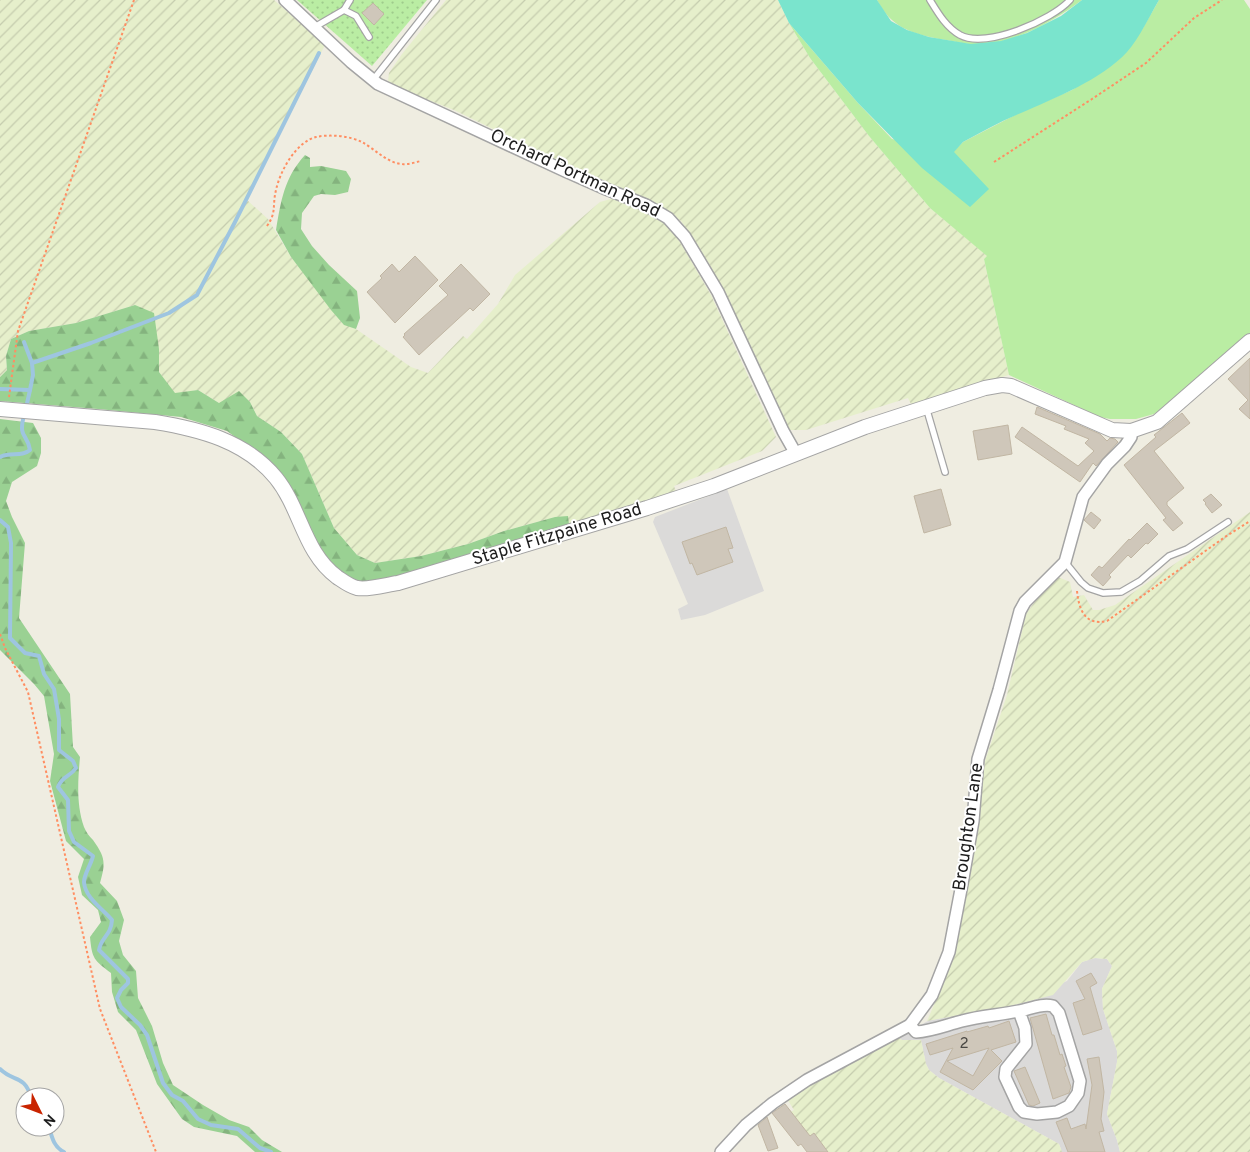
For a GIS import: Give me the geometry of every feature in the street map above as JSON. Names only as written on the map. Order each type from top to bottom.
[{"type":"street","name":"Orchard Portman Road","points":[[285,0],[313,28],[372,80],[534,157],[646,205],[668,218],[685,237],[711,280],[783,431],[796,454]]},
{"type":"street","points":[[1131,431],[1157,422],[1250,341]]},
{"type":"street","name":"Staple Fitzpaine Road","points":[[14,410],[155,422],[179,426],[208,434],[244,450],[259,461],[276,478],[291,502],[319,561],[339,579],[357,588],[398,583],[646,508],[714,486],[865,427],[985,388],[1002,385],[1024,391],[1112,430],[1131,431]]},
{"type":"street","name":"Broughton Lane","points":[[721,1152],[746,1125],[807,1080],[910,1025],[932,995],[949,952],[971,830],[978,759],[1020,612],[1025,602],[1065,562],[1083,497],[1107,464],[1125,446],[1131,437],[1131,431]]},
{"type":"street","points":[[910,1025],[916,1032],[927,1032],[962,1021],[1050,1005],[1054,1006],[1059,1013],[1080,1081],[1078,1094],[1069,1106],[1057,1112],[1036,1114],[1024,1112],[1019,1107],[1005,1077],[1006,1069],[1026,1044],[1025,1028],[1019,1011]]},
{"type":"lane","points":[[313,28],[344,10],[350,0]]},
{"type":"lane","points":[[372,80],[436,0]]},
{"type":"lane","points":[[930,0],[950,28],[962,36],[974,38],[986,38],[1023,29],[1045,19],[1064,7],[1070,0]]},
{"type":"lane","points":[[344,10],[356,16],[369,37]]},
{"type":"lane","points":[[926,407],[945,472]]},
{"type":"lane","points":[[1065,562],[1080,582],[1088,588],[1103,593],[1121,592],[1140,581],[1169,556],[1187,549],[1228,522]]},
{"type":"path","points":[[14,410],[11,389],[18,331],[134,0]]},
{"type":"path","points":[[994,162],[1146,63],[1194,18],[1222,0]]},
{"type":"path","points":[[267,226],[274,213],[276,189],[284,166],[298,149],[315,137],[333,135],[360,142],[386,159],[404,165],[421,161]]},
{"type":"path","points":[[0,634],[4,648],[28,692],[100,1009],[156,1152]]},
{"type":"shaded area","points":[[778,0],[877,0],[891,21],[907,30],[929,37],[971,44],[1001,41],[1027,33],[1061,16],[1082,0],[1159,0],[1132,46],[1104,71],[1091,80],[963,142],[954,152],[989,189],[970,207],[922,168],[858,103],[789,23]]},
{"type":"shaded area","points":[[727,489],[764,591],[705,615],[681,620],[678,609],[688,604],[653,522],[655,517]]},
{"type":"shaded area","points":[[1095,958],[1107,959],[1112,966],[1102,989],[1103,1009],[1117,1051],[1117,1062],[1107,1114],[1120,1152],[1062,1152],[1059,1144],[939,1078],[929,1070],[926,1064],[921,1040],[902,1040],[897,1037],[930,1020],[1010,1006],[1067,981],[1082,962]]},
{"type":"green space","points":[[0,0],[274,0],[325,45],[247,200],[268,219],[291,257],[344,324],[356,329],[411,367],[428,373],[463,336],[467,339],[498,304],[515,275],[600,202],[614,198],[661,220],[677,237],[711,295],[776,437],[762,451],[674,486],[676,492],[569,525],[555,517],[504,531],[468,544],[421,556],[375,563],[357,555],[334,528],[302,454],[281,432],[257,416],[250,402],[219,403],[198,390],[175,394],[159,372],[159,349],[135,305],[76,323],[29,331],[11,339],[6,356],[7,370],[0,377]]},
{"type":"green space","points":[[297,0],[427,0],[372,66]]},
{"type":"green space","points":[[446,0],[778,0],[810,58],[869,136],[930,208],[988,256],[984,259],[1009,375],[911,404],[908,398],[806,430],[789,430],[711,267],[681,221],[651,201],[604,183],[454,110],[410,93],[388,81],[389,73],[402,54]]},
{"type":"green space","points":[[877,0],[1082,0],[1044,25],[1014,38],[984,44],[969,44],[939,39],[910,31],[895,23],[882,9]]},
{"type":"green space","points":[[1159,0],[1244,0],[1250,9],[1250,333],[1185,391],[1154,414],[1136,419],[1110,419],[1100,417],[1009,375],[984,259],[987,256],[930,208],[869,136],[810,58],[789,23],[858,103],[892,139],[954,151],[963,142],[1019,113],[1072,90],[1108,67],[1126,52]]},
{"type":"green space","points":[[305,155],[310,158],[310,167],[321,166],[346,171],[351,179],[348,192],[314,196],[302,213],[301,229],[312,246],[329,265],[357,291],[360,318],[356,329],[344,325],[331,310],[291,257],[276,230],[284,190],[292,172]]},
{"type":"green space","points":[[135,305],[154,313],[159,349],[159,372],[175,393],[198,390],[219,403],[239,391],[250,402],[257,416],[281,432],[302,454],[334,528],[357,555],[375,563],[421,556],[468,544],[504,531],[555,517],[568,516],[569,525],[551,533],[382,580],[361,583],[347,578],[329,566],[272,464],[227,431],[181,417],[0,401],[0,377],[7,370],[6,356],[11,339],[29,331],[76,323]]},
{"type":"green space","points":[[0,419],[33,423],[41,438],[41,453],[37,466],[12,482],[6,501],[25,543],[19,618],[70,694],[73,747],[80,757],[78,792],[81,818],[86,831],[102,856],[104,865],[100,883],[117,901],[124,920],[119,941],[123,955],[136,971],[138,998],[152,1026],[163,1063],[173,1085],[229,1120],[249,1127],[262,1140],[282,1152],[255,1152],[237,1136],[194,1127],[182,1119],[157,1084],[136,1030],[118,1012],[112,992],[111,973],[97,962],[93,955],[90,937],[101,922],[98,910],[82,895],[78,877],[84,859],[66,841],[50,781],[54,754],[44,696],[0,650]]},
{"type":"green space","points":[[1250,512],[1250,1152],[1120,1152],[1107,1114],[1117,1062],[1117,1051],[1103,1009],[1102,989],[1112,966],[1107,959],[1095,958],[1082,962],[1053,995],[1010,1006],[927,1021],[940,991],[957,935],[981,797],[985,761],[1007,695],[1026,614],[1046,586],[1058,577],[1070,582],[1073,597],[1084,595],[1093,610],[1115,605]]},
{"type":"green space","points":[[897,1037],[902,1040],[921,1040],[926,1064],[929,1070],[939,1078],[1059,1144],[1062,1152],[828,1152],[814,1134],[810,1136],[791,1112],[794,1110],[787,1099],[841,1066]]},
{"type":"building","points":[[373,3],[384,14],[374,25],[362,13]]},
{"type":"building","points":[[415,256],[438,280],[395,323],[367,292],[382,278],[380,276],[392,264],[399,272]]},
{"type":"building","points":[[461,264],[490,294],[473,311],[470,308],[419,355],[403,337],[404,334],[448,295],[439,286]]},
{"type":"building","points":[[1250,358],[1250,419],[1239,409],[1248,400],[1228,379]]},
{"type":"building","points":[[1037,407],[1100,434],[1107,441],[1110,438],[1118,442],[1096,466],[1093,463],[1080,482],[1015,437],[1022,427],[1078,466],[1094,451],[1085,443],[1089,439],[1064,429],[1066,426],[1035,414]]},
{"type":"building","points":[[1182,413],[1190,423],[1154,451],[1184,488],[1167,502],[1167,505],[1183,523],[1173,531],[1163,520],[1166,518],[1124,465],[1156,437],[1154,435]]},
{"type":"building","points":[[1008,425],[1012,454],[978,460],[973,431]]},
{"type":"building","points":[[941,489],[951,525],[924,533],[914,496]]},
{"type":"building","points":[[1211,494],[1222,505],[1212,513],[1203,500]]},
{"type":"building","points":[[1091,512],[1101,520],[1094,529],[1084,520]]},
{"type":"building","points":[[1147,523],[1158,534],[1131,558],[1128,555],[1109,575],[1111,577],[1103,586],[1091,575],[1099,566],[1102,568]]},
{"type":"building","points":[[726,527],[733,548],[728,549],[733,562],[697,575],[692,563],[690,564],[682,542]]},
{"type":"building","points":[[1091,973],[1097,983],[1090,987],[1102,1029],[1083,1035],[1073,1003],[1085,999],[1076,981]]},
{"type":"building","points":[[1046,1014],[1060,1055],[1062,1054],[1071,1087],[1069,1093],[1053,1099],[1030,1018]]},
{"type":"building","points":[[1009,1021],[1016,1042],[991,1050],[1002,1061],[973,1090],[940,1072],[953,1048],[930,1055],[926,1044],[967,1031],[988,1026],[989,1028]],"holes":[[[989,1048],[973,1076],[947,1061]]]},
{"type":"building","points":[[1099,1057],[1104,1092],[1101,1119],[1104,1131],[1099,1132],[1105,1152],[1068,1152],[1056,1122],[1067,1118],[1071,1129],[1085,1124],[1086,1129],[1092,1085],[1087,1059]]},
{"type":"building","points":[[1025,1067],[1040,1103],[1033,1106],[1029,1105],[1014,1071]]},
{"type":"building","points":[[785,1104],[810,1136],[814,1133],[828,1152],[807,1152],[801,1144],[798,1146],[772,1113]]},
{"type":"building","points":[[767,1117],[778,1148],[768,1151],[758,1125]]},
{"type":"waterway","points":[[30,390],[33,375],[32,363],[169,313],[197,295],[319,53]]},
{"type":"waterway","points":[[24,342],[32,363]]},
{"type":"waterway","points":[[0,389],[30,390],[26,408]]},
{"type":"waterway","points":[[0,457],[30,450],[29,444],[22,432],[24,415]]},
{"type":"waterway","points":[[0,520],[8,527],[11,543],[10,638],[25,653],[39,656],[44,674],[54,689],[59,719],[59,750],[73,761],[76,768],[58,787],[68,800],[69,831],[74,842],[93,856],[84,879],[85,888],[91,898],[112,920],[110,930],[99,950],[128,979],[128,983],[121,990],[117,998],[121,1007],[140,1025],[147,1035],[163,1083],[172,1095],[183,1101],[198,1119],[211,1125],[238,1129],[260,1148],[271,1152]]},
{"type":"waterway","points":[[0,1069],[22,1082],[26,1087]]},
{"type":"waterway","points":[[52,1137],[56,1145],[64,1152]]}]
